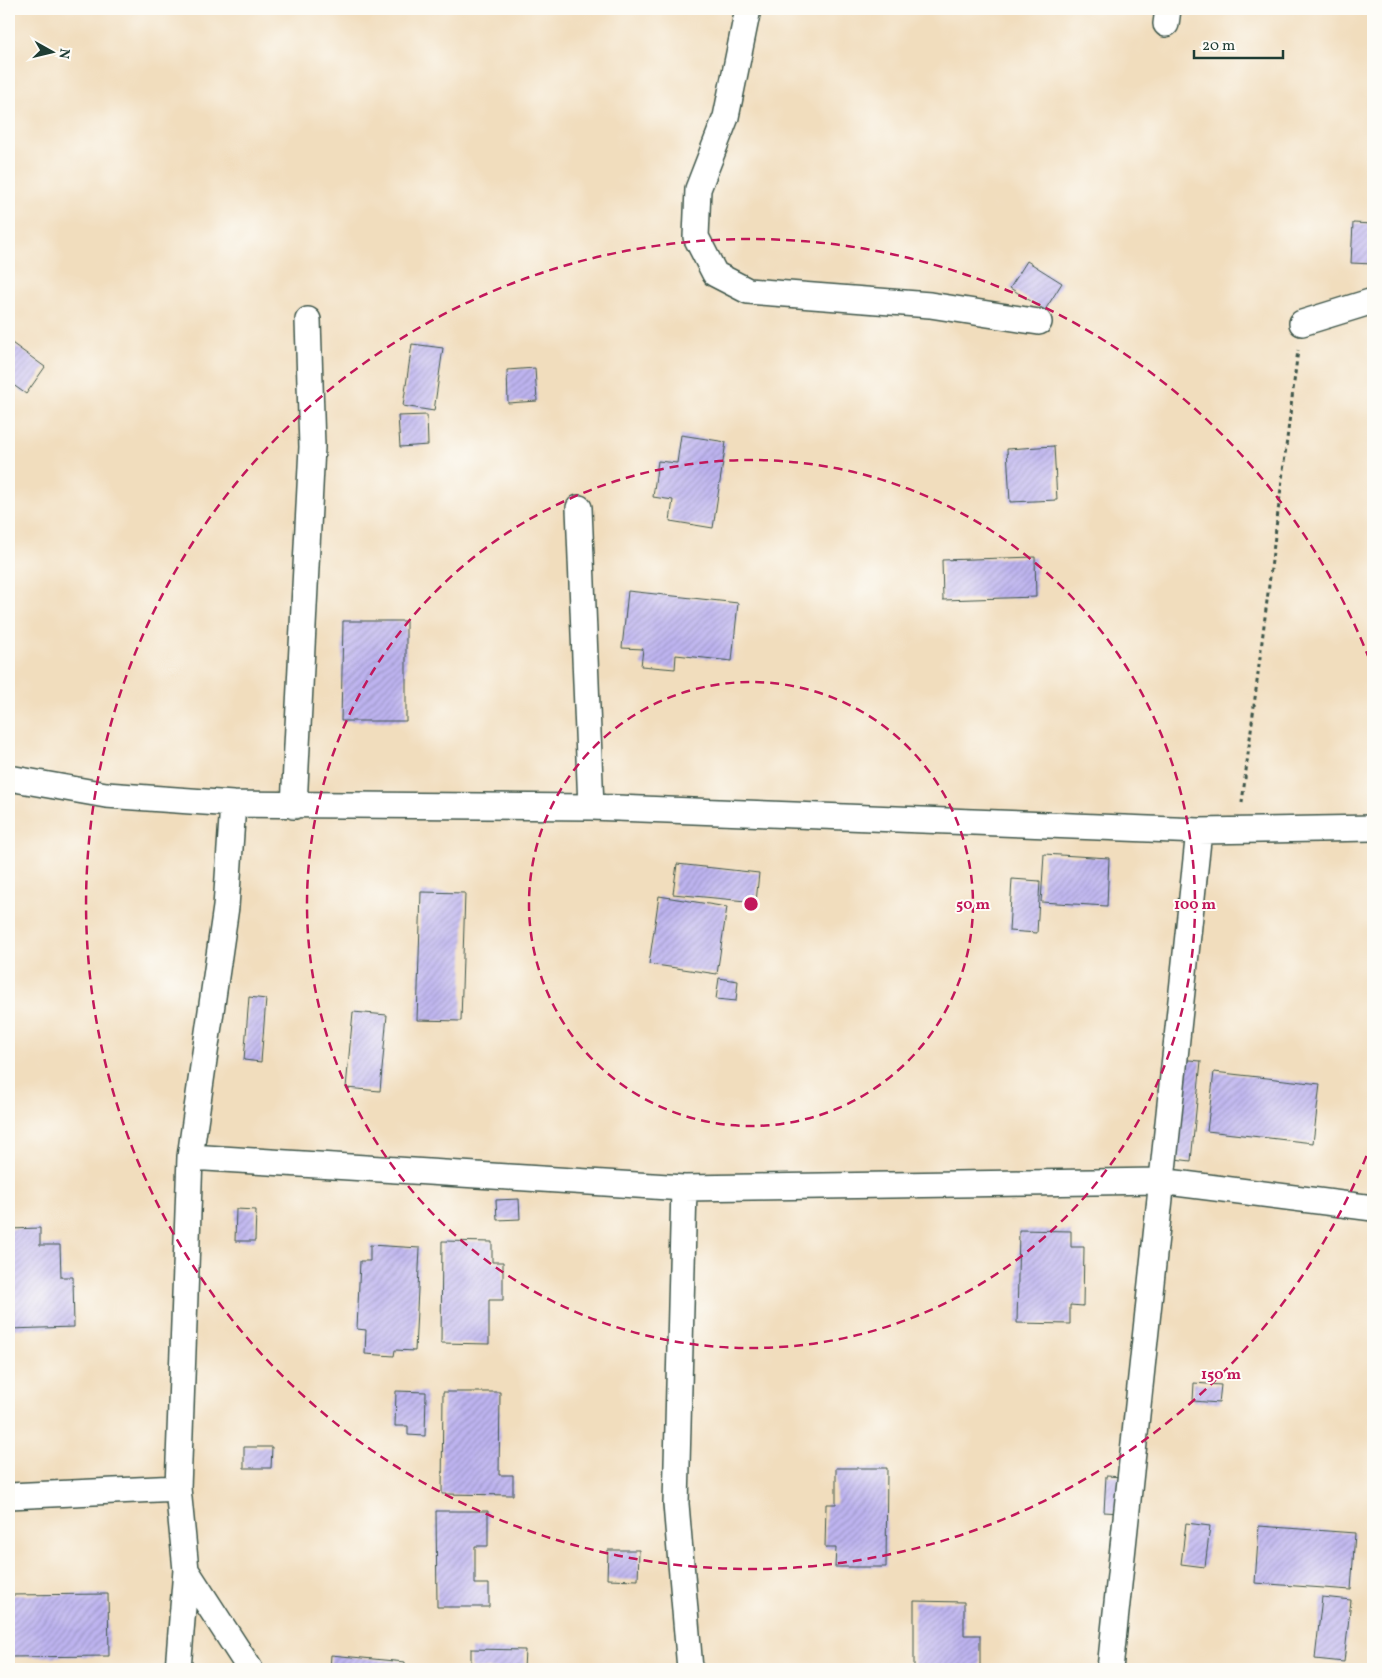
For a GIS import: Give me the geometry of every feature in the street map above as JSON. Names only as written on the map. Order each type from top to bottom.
[{"type":"street","points":[[748,9],[726,117],[698,189],[696,237],[715,274],[748,291],[930,304],[1039,322]]},
{"type":"street","points":[[1302,323],[1373,301]]},
{"type":"street","points":[[294,806],[312,447],[308,320]]},
{"type":"street","points":[[579,508],[591,807]]},
{"type":"street","points":[[9,778],[106,795],[233,804],[591,807],[1199,831],[1373,828]]},
{"type":"street","points":[[178,1669],[186,1570],[178,1488],[190,1157],[226,907],[233,804]]},
{"type":"street","points":[[1110,1669],[1160,1181],[1199,831]]},
{"type":"street","points":[[190,1157],[684,1188],[1160,1181],[1373,1208]]},
{"type":"street","points":[[684,1188],[676,1504],[690,1669]]},
{"type":"street","points":[[9,1496],[178,1488]]},
{"type":"street","points":[[186,1570],[250,1669]]},
{"type":"path","points":[[1239,830],[1302,323]]},
{"type":"building","points":[[1353,223],[1373,224],[1373,264],[1351,263]]},
{"type":"building","points":[[1027,261],[1062,283],[1045,310],[1010,288]]},
{"type":"building","points":[[9,341],[45,367],[26,394],[9,382]]},
{"type":"building","points":[[412,344],[443,348],[434,411],[403,406]]},
{"type":"building","points":[[535,368],[537,401],[508,403],[507,370]]},
{"type":"building","points":[[427,415],[428,445],[400,447],[398,416]]},
{"type":"building","points":[[681,435],[726,442],[713,528],[670,521],[673,500],[653,497],[658,461],[677,463]]},
{"type":"building","points":[[1054,446],[1057,500],[1010,502],[1007,449]]},
{"type":"building","points":[[1035,557],[1036,597],[943,600],[942,560]]},
{"type":"building","points":[[628,591],[738,603],[732,661],[676,655],[675,669],[641,666],[643,649],[622,648]]},
{"type":"building","points":[[343,621],[406,621],[406,721],[341,721]]},
{"type":"building","points":[[1044,854],[1109,858],[1107,906],[1041,902]]},
{"type":"building","points":[[677,864],[759,873],[756,902],[673,894]]},
{"type":"building","points":[[1012,879],[1040,881],[1037,933],[1009,931]]},
{"type":"building","points":[[421,892],[465,893],[461,1021],[417,1020]]},
{"type":"building","points":[[659,896],[727,907],[717,974],[649,964]]},
{"type":"building","points":[[719,978],[738,981],[736,1001],[716,999]]},
{"type":"building","points":[[249,997],[266,999],[261,1062],[244,1060]]},
{"type":"building","points":[[353,1012],[387,1015],[380,1091],[346,1088]]},
{"type":"building","points":[[1177,1059],[1201,1061],[1191,1161],[1167,1158]]},
{"type":"building","points":[[1214,1072],[1320,1084],[1313,1143],[1207,1131]]},
{"type":"building","points":[[519,1199],[520,1219],[497,1220],[496,1200]]},
{"type":"building","points":[[236,1209],[256,1210],[255,1241],[235,1241]]},
{"type":"building","points":[[40,1228],[40,1245],[60,1245],[61,1277],[73,1277],[74,1327],[9,1329],[9,1229]]},
{"type":"building","points":[[1019,1230],[1071,1231],[1071,1247],[1084,1247],[1083,1306],[1070,1305],[1070,1324],[1017,1323]]},
{"type":"building","points":[[442,1241],[492,1242],[492,1262],[503,1262],[503,1300],[489,1300],[489,1344],[441,1343]]},
{"type":"building","points":[[370,1245],[420,1248],[415,1351],[395,1350],[394,1356],[365,1354],[366,1330],[357,1329],[360,1261],[370,1261]]},
{"type":"building","points":[[1194,1383],[1221,1385],[1219,1403],[1193,1401]]},
{"type":"building","points":[[396,1391],[426,1392],[425,1436],[408,1435],[408,1426],[395,1426]]},
{"type":"building","points":[[443,1392],[500,1392],[499,1475],[513,1475],[513,1495],[442,1494]]},
{"type":"building","points":[[244,1447],[272,1447],[271,1468],[244,1468]]},
{"type":"building","points":[[836,1468],[887,1468],[886,1567],[835,1567],[836,1548],[825,1548],[826,1504],[836,1504]]},
{"type":"building","points":[[1106,1476],[1124,1477],[1121,1513],[1104,1512]]},
{"type":"building","points":[[436,1511],[488,1511],[488,1546],[475,1546],[475,1584],[489,1584],[489,1607],[437,1607]]},
{"type":"building","points":[[1186,1523],[1210,1526],[1205,1567],[1181,1564]]},
{"type":"building","points":[[1259,1526],[1355,1533],[1351,1590],[1255,1583]]},
{"type":"building","points":[[608,1550],[639,1550],[638,1580],[607,1579]]},
{"type":"building","points":[[108,1594],[109,1656],[9,1657],[9,1595]]},
{"type":"building","points":[[1322,1597],[1351,1600],[1344,1662],[1315,1659]]},
{"type":"building","points":[[914,1601],[964,1602],[964,1635],[980,1635],[980,1669],[914,1669]]},
{"type":"building","points":[[471,1649],[525,1650],[524,1669],[471,1669]]},
{"type":"building","points":[[331,1655],[405,1662],[405,1669],[330,1669]]}]
